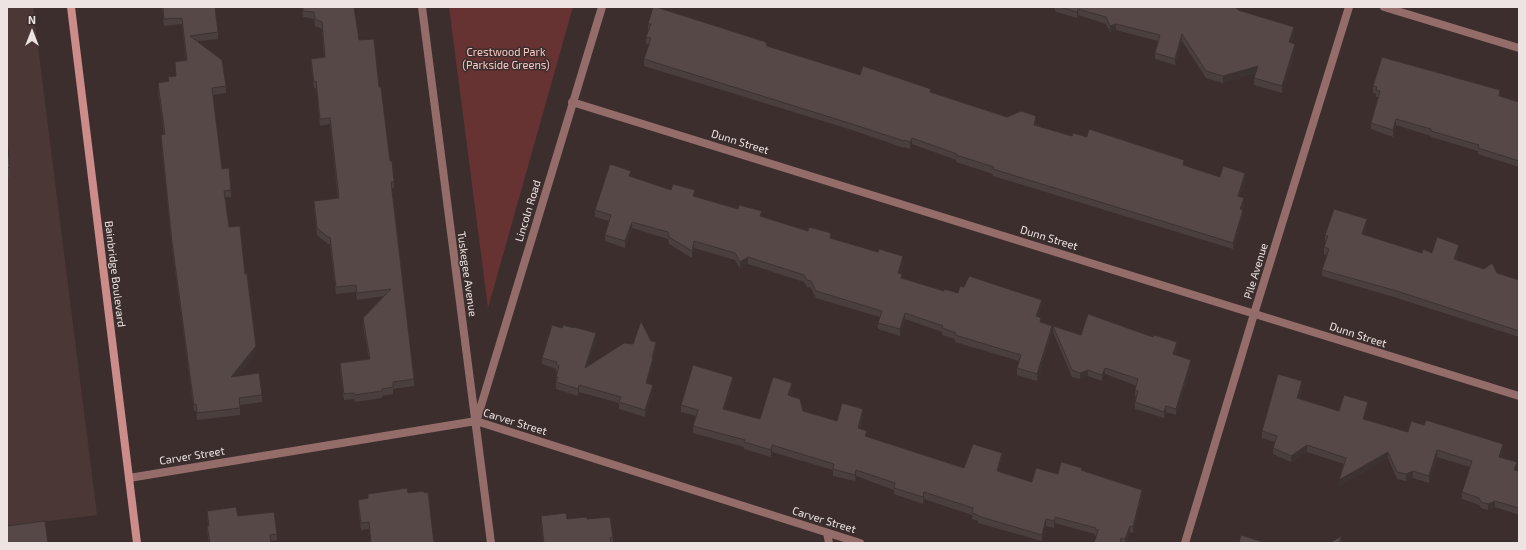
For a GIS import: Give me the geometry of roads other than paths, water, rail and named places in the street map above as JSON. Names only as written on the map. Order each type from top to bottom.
[{"type":"main road","name":"Bainbridge Boulevard","points":[[71,7],[137,543]]},
{"type":"street","name":"Tuskegee Avenue","points":[[422,7],[491,543]]},
{"type":"street","name":"Lincoln Road","points":[[476,421],[602,7]]},
{"type":"street","name":"Pile Avenue","points":[[1185,543],[1349,7]]},
{"type":"street","points":[[1384,7],[1519,48]]},
{"type":"street","name":"Dunn Street","points":[[572,102],[1519,396]]},
{"type":"street","name":"Carver Street","points":[[129,478],[476,421],[860,543]]},
{"type":"street","points":[[827,533],[829,543]]},
{"type":"park label","name":"Crestwood Park (Parkside Greens)","points":[[506,58]]}]
